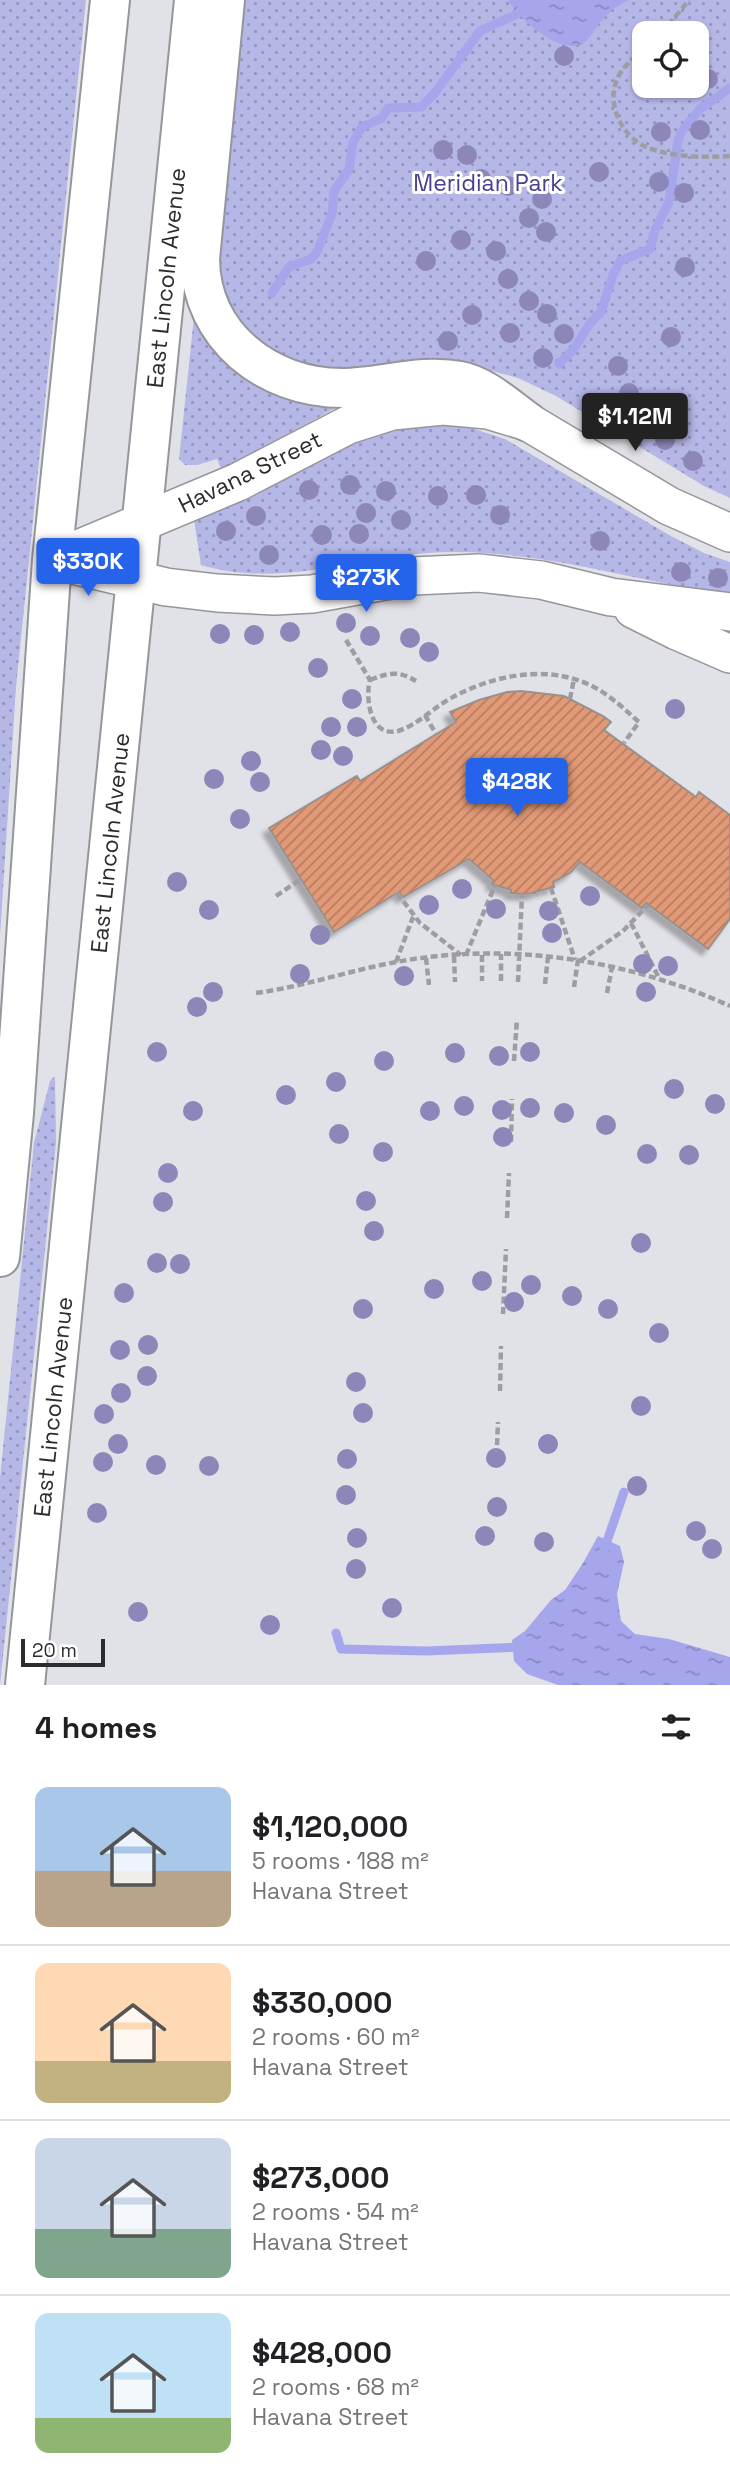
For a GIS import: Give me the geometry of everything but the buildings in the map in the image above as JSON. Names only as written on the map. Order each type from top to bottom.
[{"type":"main road","points":[[0,1257],[14,1113],[52,561],[110,0]]},
{"type":"main road","name":"East Lincoln Avenue","points":[[25,1685],[194,0]]},
{"type":"main road","points":[[225,0],[200,259],[205,296],[221,330],[232,344],[253,362],[297,383],[343,388],[414,379],[452,380],[473,384],[528,422]]},
{"type":"main road","name":"Havana Street","points":[[52,561],[238,482],[330,433],[380,414],[418,408],[463,407],[528,422],[660,501],[726,531]]},
{"type":"main road","points":[[52,561],[187,591],[275,596],[329,592],[413,576],[479,573],[541,580],[611,597],[730,612]]},
{"type":"main road","points":[[611,597],[677,631],[730,654]]},
{"type":"path","points":[[672,21],[689,0]]},
{"type":"path","points":[[632,60],[618,77],[614,90],[615,108],[620,124],[634,140],[659,151],[730,156]]},
{"type":"path","points":[[346,640],[370,680],[367,691],[370,708],[372,718],[379,726],[396,732],[454,696],[496,679],[546,674],[574,679],[611,698],[639,722],[624,743]]},
{"type":"path","points":[[370,680],[391,672],[416,681]]},
{"type":"path","points":[[569,699],[574,679]]},
{"type":"path","points":[[425,715],[436,734]]},
{"type":"path","points":[[275,895],[301,879]]},
{"type":"path","points":[[463,955],[495,885]]},
{"type":"path","points":[[551,888],[577,960],[574,987]]},
{"type":"path","points":[[397,893],[413,917],[431,934],[463,955]]},
{"type":"path","points":[[518,982],[522,894]]},
{"type":"path","points":[[577,960],[611,941],[648,905]]},
{"type":"path","points":[[396,962],[413,917]]},
{"type":"path","points":[[631,923],[659,978]]},
{"type":"path","points":[[500,981],[501,954]]},
{"type":"path","points":[[256,993],[295,987],[396,962],[501,954],[577,960],[612,967],[659,978],[730,1006]]},
{"type":"path","points":[[482,955],[482,981]]},
{"type":"path","points":[[454,956],[455,982]]},
{"type":"path","points":[[545,984],[548,957]]},
{"type":"path","points":[[426,958],[429,985]]},
{"type":"path","points":[[607,993],[612,967]]},
{"type":"path","points":[[514,1061],[517,1019]]},
{"type":"path","points":[[511,1142],[512,1100]]},
{"type":"path","points":[[507,1219],[509,1173]]},
{"type":"path","points":[[503,1314],[506,1249]]},
{"type":"path","points":[[500,1391],[502,1346]]},
{"type":"path","points":[[497,1445],[498,1422]]},
{"type":"green space","points":[[0,0],[86,0],[16,687],[0,936]]},
{"type":"green space","name":"Meridian Park","points":[[232,0],[730,0],[730,498],[704,486],[556,396],[518,378],[462,363],[351,373],[275,359],[219,301],[215,162]]},
{"type":"green space","points":[[194,317],[337,407],[222,471],[217,459],[197,465],[185,465],[179,459]]},
{"type":"green space","points":[[428,423],[462,425],[505,439],[671,536],[704,553],[730,562],[730,595],[527,557],[458,552],[426,553],[329,568],[265,574],[233,572],[201,565],[194,520],[255,496],[326,454],[380,430]]},
{"type":"green space","points":[[53,1077],[56,1143],[0,1685],[0,1478],[34,1143]]},
{"type":"water","points":[[508,0],[629,0],[609,13],[585,42],[576,46],[565,45],[542,34],[521,17]]},
{"type":"water","points":[[598,1536],[620,1546],[624,1562],[617,1594],[621,1621],[635,1634],[669,1639],[730,1657],[730,1685],[558,1685],[527,1674],[514,1661],[512,1640],[525,1631],[551,1600],[565,1590]]},
{"type":"waterway","points":[[272,293],[289,267],[311,259],[317,252],[332,214],[334,191],[349,169],[353,142],[362,127],[382,118],[388,108],[421,107],[434,94],[480,31],[517,14],[533,0]]},
{"type":"waterway","points":[[559,364],[574,349],[590,323],[601,312],[620,261],[650,249],[655,230],[669,202],[681,132],[700,109],[730,88]]},
{"type":"waterway","points":[[604,1550],[624,1492]]},
{"type":"waterway","points":[[336,1633],[341,1649],[427,1651],[522,1647]]}]
